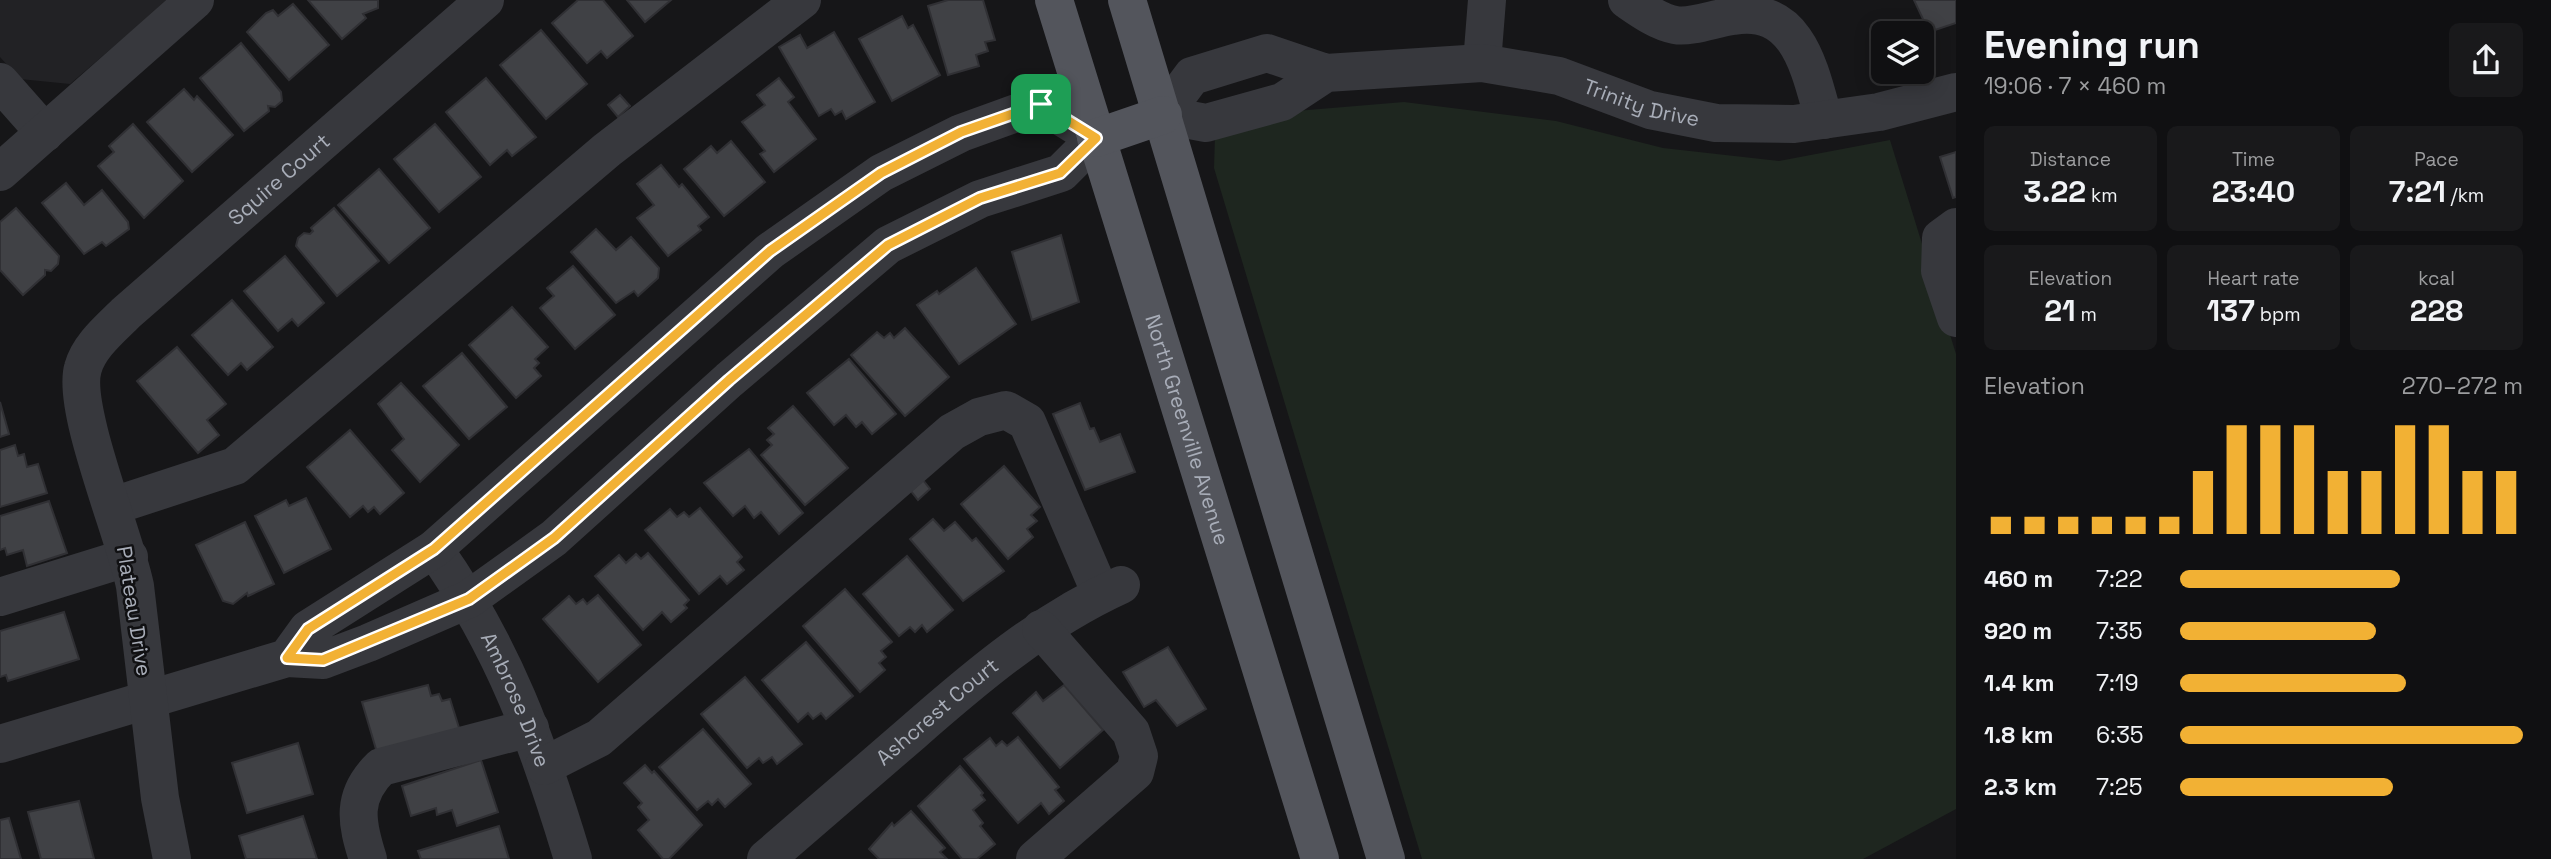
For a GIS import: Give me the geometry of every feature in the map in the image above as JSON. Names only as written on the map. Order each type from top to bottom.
[{"type":"main road","name":"North Greenville Avenue","points":[[1054,0],[1320,859]]},
{"type":"main road","points":[[1127,0],[1387,859]]},
{"type":"main road","points":[[1096,138],[1163,115]]},
{"type":"street","points":[[0,172],[195,0]]},
{"type":"street","name":"Squire Court","points":[[83,367],[99,341],[125,313],[485,0]]},
{"type":"street","points":[[113,506],[235,466],[607,150],[802,0]]},
{"type":"street","points":[[1482,63],[1487,0]]},
{"type":"street","points":[[1634,5],[1675,25],[1741,15],[1775,19],[1793,36],[1811,71],[1824,120]]},
{"type":"street","name":"Trinity Drive","points":[[1326,73],[1282,102],[1206,123],[1163,115],[1192,76],[1267,53],[1326,73],[1482,63],[1559,76],[1650,110],[1716,122],[1794,124],[1879,112],[1956,92]]},
{"type":"street","points":[[0,82],[44,133]]},
{"type":"street","points":[[0,744],[287,658],[323,660],[469,599],[554,538],[729,380],[888,245],[980,198],[1060,173],[1096,138],[1041,104],[961,132],[881,173],[770,251],[434,549],[308,629],[287,658]]},
{"type":"street","points":[[1956,228],[1941,238],[1940,271],[1956,318]]},
{"type":"street","name":"Plateau Drive","points":[[83,367],[80,397],[129,557],[172,859]]},
{"type":"street","name":"Ashcrest Court","points":[[544,766],[599,738],[952,432],[979,417],[1006,410],[1027,422],[1111,590],[1077,605],[969,683],[766,859]]},
{"type":"street","name":"Ambrose Drive","points":[[434,549],[469,599],[517,694],[544,766],[573,859]]},
{"type":"street","points":[[0,597],[129,557]]},
{"type":"street","points":[[1035,859],[1135,772],[1139,755],[1130,732],[1041,629]]},
{"type":"street","points":[[368,859],[358,828],[358,808],[368,780],[381,767],[530,728]]},
{"type":"shaded area","points":[[0,0],[168,0],[70,84],[20,79],[0,57]]},
{"type":"shaded area","points":[[1404,102],[1556,121],[1663,148],[1779,161],[1890,140],[1956,354],[1956,809],[1863,859],[1422,859],[1214,168],[1215,136],[1284,112]]},
{"type":"building","points":[[308,0],[378,0],[378,8],[363,14],[366,18],[342,39]]},
{"type":"building","points":[[578,0],[603,0],[633,36],[607,58],[601,51],[587,63],[552,23]]},
{"type":"building","points":[[627,0],[671,0],[645,22]]},
{"type":"building","points":[[948,0],[983,0],[995,40],[985,42],[988,51],[976,55],[979,66],[948,75],[928,6]]},
{"type":"building","points":[[1914,0],[1956,0],[1956,23],[1934,30],[1934,21],[1924,21]]},
{"type":"building","points":[[293,4],[329,45],[289,80],[247,32],[266,13],[273,10],[278,16]]},
{"type":"building","points":[[902,16],[908,28],[913,25],[940,75],[892,101],[859,39]]},
{"type":"building","points":[[541,30],[587,84],[546,119],[500,65]]},
{"type":"building","points":[[834,32],[875,102],[846,119],[842,111],[835,115],[831,109],[819,116],[779,47],[800,35],[807,48]]},
{"type":"building","points":[[241,43],[281,92],[282,101],[275,107],[268,106],[269,111],[244,131],[200,78]]},
{"type":"building","points":[[486,78],[536,137],[512,156],[507,150],[490,165],[446,112]]},
{"type":"building","points":[[779,78],[794,97],[788,102],[816,139],[774,172],[760,154],[765,151],[742,122],[765,105],[757,95]]},
{"type":"building","points":[[184,89],[194,100],[197,96],[233,135],[192,172],[147,122]]},
{"type":"building","points":[[620,95],[630,106],[618,117],[608,105]]},
{"type":"building","points":[[133,124],[183,181],[144,218],[98,166],[114,152],[109,146]]},
{"type":"building","points":[[435,124],[481,177],[439,212],[394,159]]},
{"type":"building","points":[[731,141],[765,182],[724,216],[684,169],[711,146],[717,153]]},
{"type":"building","points":[[1956,152],[1956,197],[1953,198],[1940,157]]},
{"type":"building","points":[[661,165],[679,187],[682,184],[709,217],[698,226],[701,230],[668,256],[637,218],[654,205],[637,184]]},
{"type":"building","points":[[379,169],[430,228],[389,263],[338,205]]},
{"type":"building","points":[[66,183],[84,205],[102,190],[128,222],[129,229],[106,246],[102,242],[84,254],[42,203]]},
{"type":"building","points":[[16,208],[59,256],[58,264],[51,271],[45,270],[45,275],[23,295],[0,270],[0,222]]},
{"type":"building","points":[[334,208],[379,261],[337,296],[296,246],[298,238],[304,233],[310,234],[313,231],[311,228]]},
{"type":"building","points":[[596,229],[616,250],[631,237],[659,268],[658,278],[638,296],[634,291],[616,303],[571,252]]},
{"type":"building","points":[[1061,235],[1079,302],[1032,320],[1012,252]]},
{"type":"building","points":[[285,256],[324,303],[298,326],[292,319],[278,331],[244,291]]},
{"type":"building","points":[[573,266],[615,315],[575,349],[540,308],[554,296],[547,288]]},
{"type":"building","points":[[976,268],[1016,324],[959,364],[917,305],[937,291],[939,294]]},
{"type":"building","points":[[232,300],[273,347],[247,370],[241,363],[228,375],[192,335]]},
{"type":"building","points":[[512,307],[548,347],[535,359],[539,363],[534,368],[541,376],[516,398],[469,345]]},
{"type":"building","points":[[905,328],[949,377],[905,416],[851,355],[877,332],[884,338],[890,333],[894,338]]},
{"type":"building","points":[[177,347],[226,404],[207,420],[219,435],[198,453],[137,381]]},
{"type":"building","points":[[462,353],[507,407],[469,439],[423,386]]},
{"type":"building","points":[[849,359],[896,414],[872,434],[862,422],[856,427],[846,415],[834,425],[807,393]]},
{"type":"building","points":[[401,383],[459,445],[420,482],[392,450],[404,439],[378,404]]},
{"type":"building","points":[[0,402],[9,434],[0,437]]},
{"type":"building","points":[[1080,403],[1090,429],[1094,428],[1100,442],[1120,434],[1135,472],[1085,490],[1053,414]]},
{"type":"building","points":[[793,406],[848,468],[805,505],[761,455],[772,445],[767,440],[774,434],[768,428]]},
{"type":"building","points":[[350,430],[404,493],[380,514],[374,507],[368,512],[363,506],[350,517],[307,467]]},
{"type":"building","points":[[15,445],[18,456],[24,454],[27,467],[38,464],[47,493],[0,507],[0,450]]},
{"type":"building","points":[[749,449],[803,513],[779,534],[761,512],[754,518],[745,506],[733,516],[704,483]]},
{"type":"building","points":[[1004,466],[1040,507],[1031,515],[1037,521],[1027,529],[1033,537],[1008,559],[961,504]]},
{"type":"building","points":[[923,480],[930,489],[918,500],[911,491]]},
{"type":"building","points":[[306,498],[331,549],[284,573],[255,516],[286,500],[289,506]]},
{"type":"building","points":[[49,501],[67,553],[27,566],[23,550],[7,555],[5,548],[0,550],[0,516]]},
{"type":"building","points":[[700,508],[742,557],[737,562],[744,570],[727,584],[720,576],[699,594],[645,530],[670,509],[677,517],[684,512],[689,517]]},
{"type":"building","points":[[933,519],[944,531],[955,522],[972,541],[976,538],[1004,571],[963,601],[910,539]]},
{"type":"building","points":[[245,522],[274,584],[248,596],[247,593],[233,604],[223,601],[196,545]]},
{"type":"building","points":[[648,553],[689,600],[684,605],[687,608],[671,622],[662,612],[643,630],[595,576],[619,555],[626,563],[636,554],[641,559]]},
{"type":"building","points":[[907,556],[953,610],[927,632],[922,625],[915,632],[910,627],[899,636],[863,594]]},
{"type":"building","points":[[845,589],[892,642],[881,651],[886,657],[879,663],[885,670],[860,692],[803,626]]},
{"type":"building","points":[[598,595],[641,645],[598,682],[543,619],[569,596],[576,604],[583,599],[587,604]]},
{"type":"building","points":[[64,612],[79,659],[8,681],[6,675],[0,677],[0,631]]},
{"type":"building","points":[[806,642],[853,696],[826,719],[821,713],[813,719],[808,713],[798,722],[762,680]]},
{"type":"building","points":[[1168,647],[1206,709],[1177,726],[1156,700],[1144,707],[1123,672]]},
{"type":"building","points":[[745,677],[802,744],[777,764],[772,757],[763,763],[759,758],[747,768],[701,714]]},
{"type":"building","points":[[428,685],[431,696],[439,694],[442,701],[450,699],[460,731],[378,756],[362,702]]},
{"type":"building","points":[[1064,685],[1103,730],[1060,768],[1013,713],[1036,692],[1043,701]]},
{"type":"building","points":[[703,729],[751,784],[725,807],[718,799],[712,805],[708,801],[697,810],[659,767]]},
{"type":"building","points":[[1018,737],[1059,787],[1055,790],[1064,801],[1049,814],[1041,803],[1018,823],[964,759],[990,738],[996,746],[1002,741],[1007,746]]},
{"type":"building","points":[[298,743],[313,794],[247,813],[232,763]]},
{"type":"building","points":[[481,760],[498,812],[457,826],[452,810],[437,815],[436,808],[411,816],[402,786]]},
{"type":"building","points":[[645,765],[652,773],[654,771],[702,825],[669,859],[663,859],[638,830],[649,820],[638,807],[642,803],[624,783]]},
{"type":"building","points":[[960,766],[983,793],[981,795],[985,800],[973,810],[983,823],[980,826],[995,844],[977,859],[962,859],[918,806]]},
{"type":"building","points":[[79,801],[94,859],[41,859],[28,812]]},
{"type":"building","points":[[911,811],[945,848],[940,852],[947,859],[879,859],[869,849],[892,823],[894,826]]},
{"type":"building","points":[[303,816],[317,859],[246,859],[239,836]]},
{"type":"building","points":[[9,818],[21,859],[0,859],[0,820]]},
{"type":"building","points":[[499,826],[509,859],[421,859],[418,851]]},
{"type":"route","points":[[1041,104],[1096,138],[1070,166],[1060,173],[980,198],[888,245],[729,380],[554,538],[469,599],[323,660],[287,658],[308,629],[434,549],[770,251],[881,173],[961,132],[1041,104]]}]
